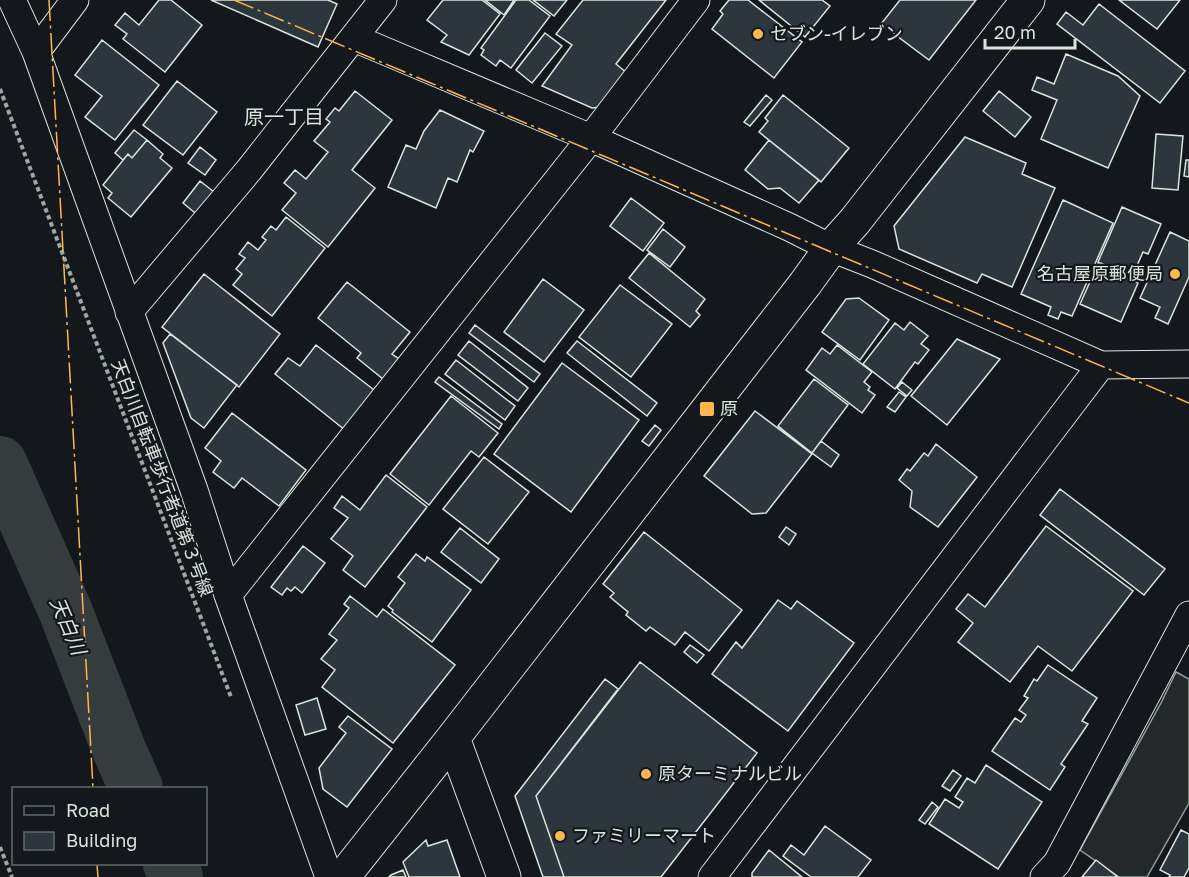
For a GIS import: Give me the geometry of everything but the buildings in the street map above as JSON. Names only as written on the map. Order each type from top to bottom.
[{"type":"street","points":[[12,0],[36,51],[194,490],[228,595],[329,877]]},
{"type":"street","points":[[36,51],[75,0]]},
{"type":"street","points":[[129,312],[249,170],[383,0]]},
{"type":"street","points":[[228,595],[591,138],[696,0]]},
{"type":"street","points":[[344,877],[831,248],[1028,0]]},
{"type":"street","points":[[354,38],[591,138],[831,248],[1101,365],[1189,364]]},
{"type":"street","points":[[712,877],[1101,365]]},
{"type":"street","points":[[1044,877],[1057,863],[1189,615]]},
{"type":"street","points":[[453,738],[504,877]]},
{"type":"path","name":"天白川自転車歩行者道第３号線","points":[[0,89],[232,698]]},
{"type":"path","points":[[0,847],[12,877]]},
{"type":"shaded area","points":[[1176,672],[1189,679],[1189,803],[1147,877],[1119,877],[1080,850]]},
{"type":"waterway","name":"天白川","points":[[0,463],[65,610],[136,787]]},
{"type":"waterway","name":"天白川","points":[[170,865],[176,877]]},
{"type":"power","points":[[49,0],[93,787]]},
{"type":"power","points":[[234,0],[1189,403]]},
{"type":"power","points":[[97,865],[98,877]]},
{"type":"place","name":"セブン-イレブン","points":[[758,34]]},
{"type":"place","name":"名古屋原郵便局","points":[[1175,274]]},
{"type":"place","name":"原","points":[[707,409]]},
{"type":"place","name":"原ターミナルビル","points":[[646,774]]},
{"type":"place","name":"ファミリーマート","points":[[560,836]]},
{"type":"district","name":"原一丁目","points":[[284,117]]}]
